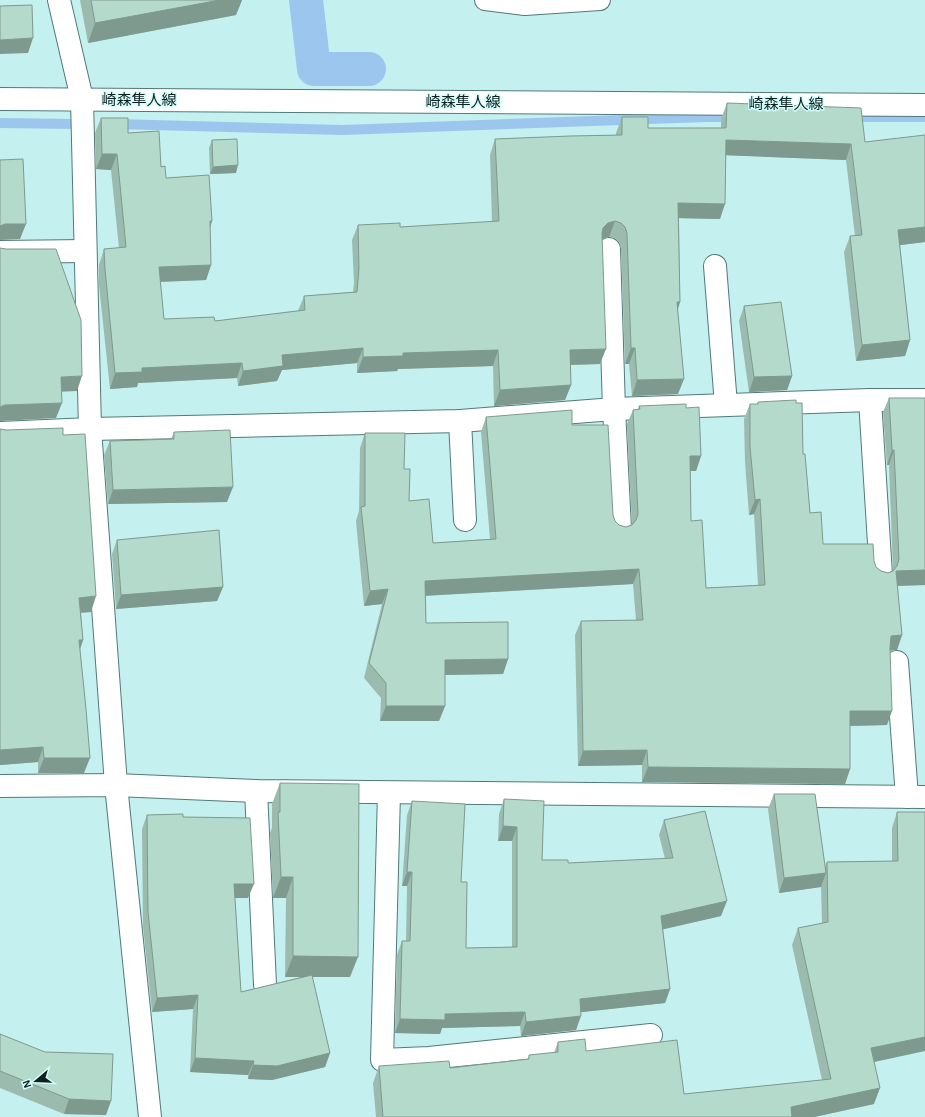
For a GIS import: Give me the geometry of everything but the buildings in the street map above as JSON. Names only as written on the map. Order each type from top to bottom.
[{"type":"street","points":[[59,0],[82,99],[90,429],[116,785],[150,1117]]},
{"type":"street","name":"崎森隼人線","points":[[0,99],[925,105]]},
{"type":"street","points":[[609,249],[614,409],[620,529]]},
{"type":"street","points":[[0,252],[85,251]]},
{"type":"street","points":[[715,266],[726,405]]},
{"type":"street","points":[[0,434],[90,429],[460,421],[614,409],[870,400],[925,400]]},
{"type":"street","points":[[870,400],[881,576]]},
{"type":"street","points":[[460,421],[466,520]]},
{"type":"street","points":[[0,786],[116,785],[256,792],[916,797],[897,662]]},
{"type":"street","points":[[256,792],[265,985]]},
{"type":"street","points":[[389,793],[382,1060],[429,1058],[651,1035]]},
{"type":"lane","points":[[485,0],[525,5],[600,0]]},
{"type":"waterway","points":[[306,0],[314,69],[369,69]]},
{"type":"waterway","points":[[115,124],[343,130],[734,117]]},
{"type":"waterway","points":[[848,117],[925,117]]},
{"type":"waterway","points":[[0,123],[75,124]]}]
